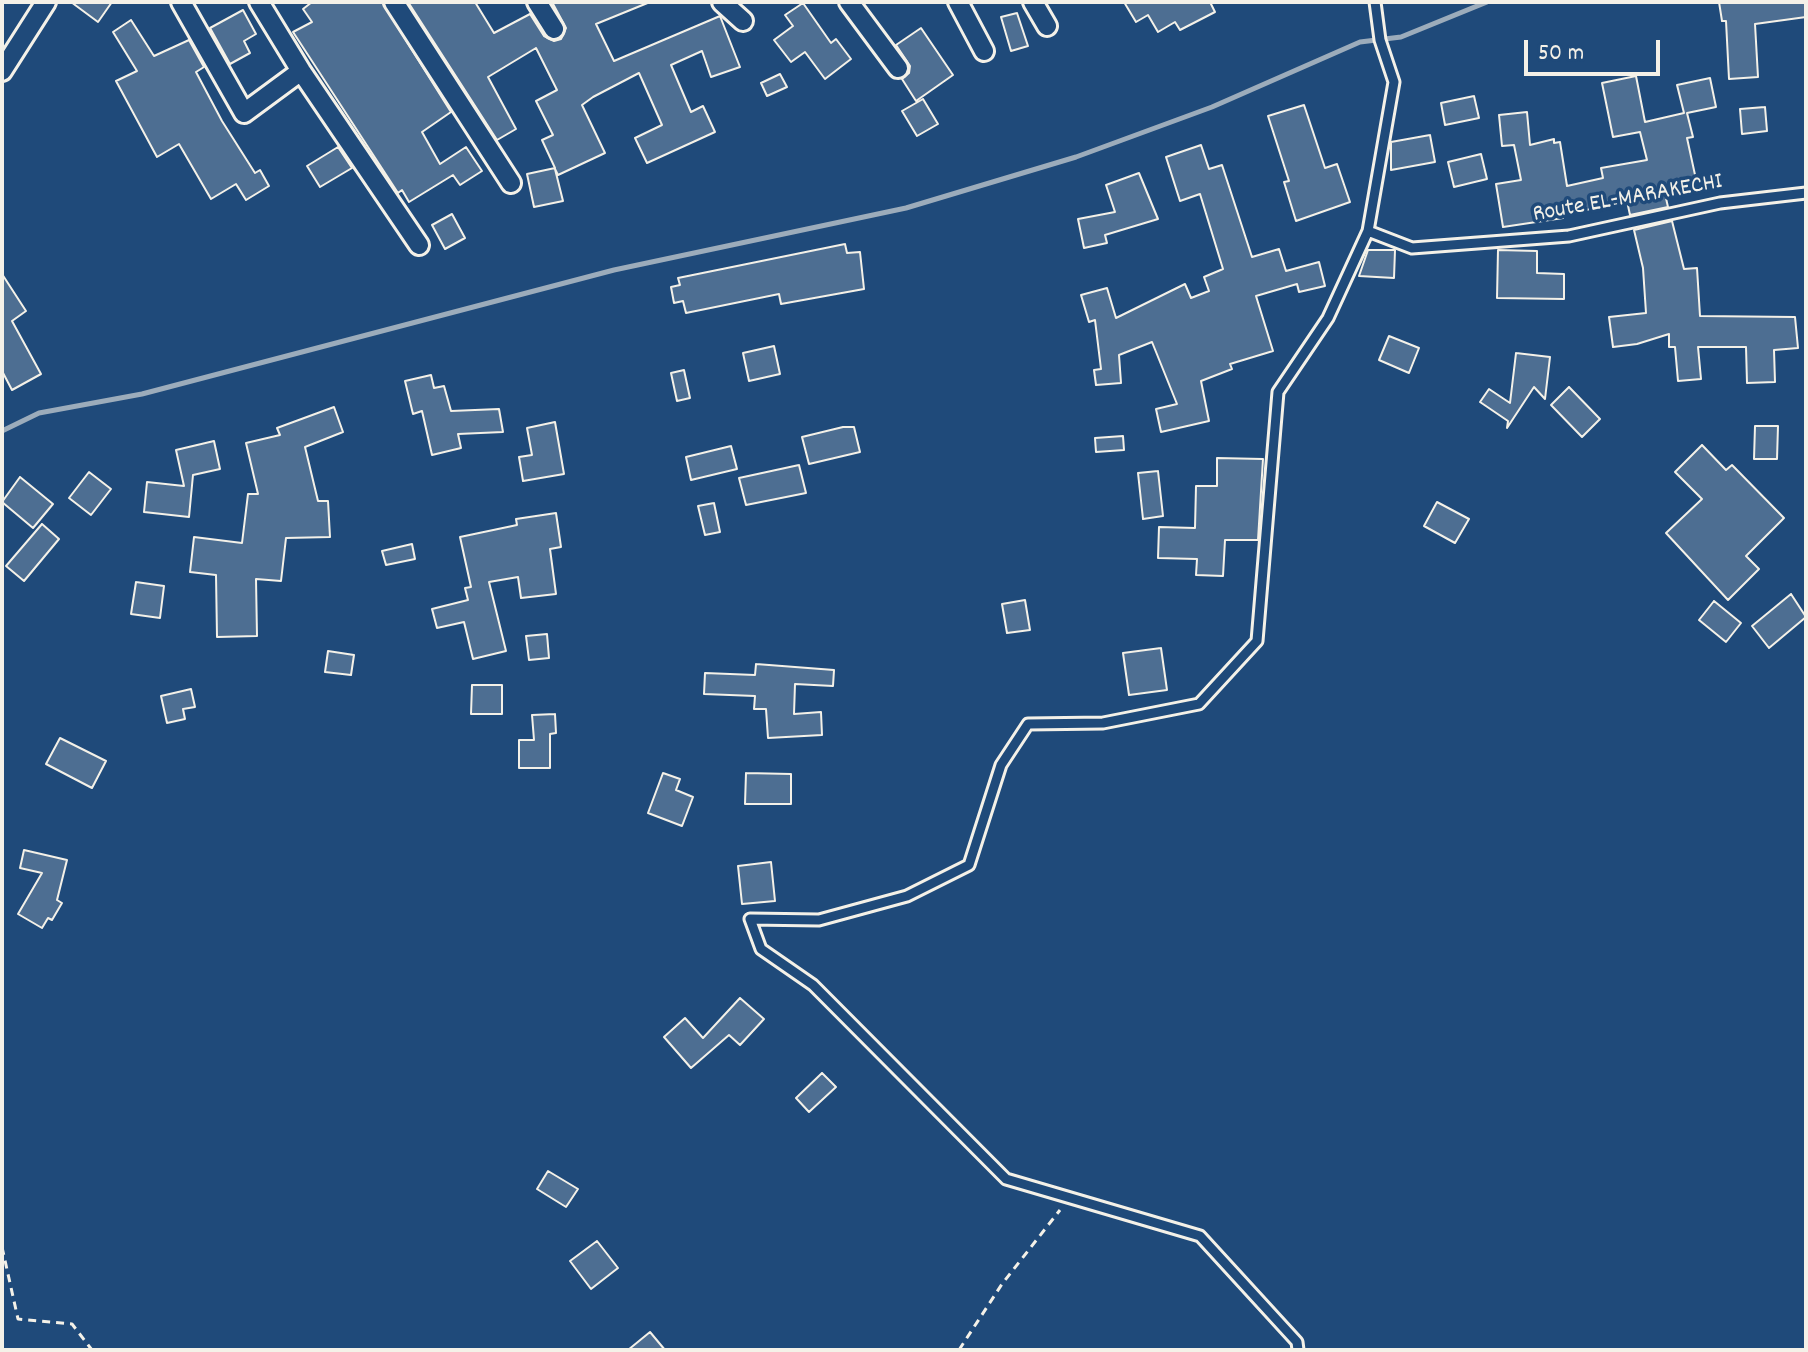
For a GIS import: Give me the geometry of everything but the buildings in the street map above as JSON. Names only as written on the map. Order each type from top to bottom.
[{"type":"street","points":[[2,71],[46,2]]},
{"type":"street","points":[[181,2],[244,113],[301,71]]},
{"type":"street","points":[[259,2],[301,71],[419,245]]},
{"type":"street","points":[[394,2],[511,183]]},
{"type":"street","points":[[537,2],[554,29]]},
{"type":"street","points":[[722,2],[743,21]]},
{"type":"street","points":[[849,2],[898,68]]},
{"type":"street","points":[[958,2],[984,51]]},
{"type":"street","points":[[1033,2],[1047,26]]},
{"type":"lane","points":[[1298,1350],[1297,1342],[1200,1236],[1006,1179],[813,985],[761,949],[750,919],[819,920],[907,896],[969,865],[1001,765],[1028,724],[1103,723],[1199,704],[1257,641],[1278,392],[1328,318],[1368,231],[1394,82],[1380,40],[1375,2]]},
{"type":"lane","name":"Route EL-MARAKECHI","points":[[1368,231],[1412,248],[1569,236],[1720,203],[1806,193]]},
{"type":"path","points":[[959,1350],[1002,1284],[1070,1198]]},
{"type":"path","points":[[2,1247],[18,1319],[72,1324],[92,1350]]},
{"type":"waterway","points":[[2,431],[39,413],[142,394],[614,270],[906,208],[1076,157],[1212,107],[1360,42],[1401,37],[1487,2]]}]
